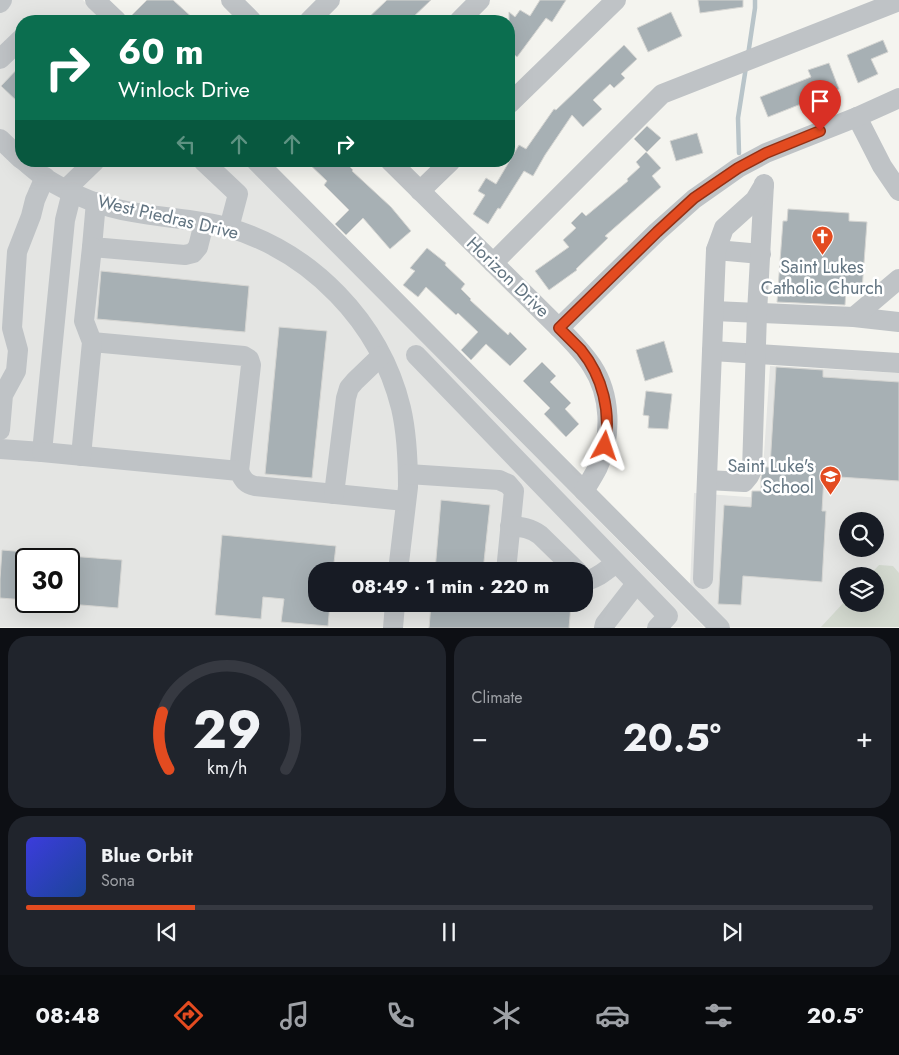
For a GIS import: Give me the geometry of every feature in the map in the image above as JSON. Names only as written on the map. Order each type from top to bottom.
[{"type":"street","points":[[95,0],[110,15]]},
{"type":"street","points":[[231,0],[246,15]]},
{"type":"street","points":[[315,15],[330,0]]},
{"type":"street","points":[[465,15],[480,0]]},
{"type":"street","points":[[515,98],[616,0]]},
{"type":"street","points":[[493,263],[662,94],[899,2]]},
{"type":"street","points":[[0,59],[15,45]]},
{"type":"street","points":[[559,328],[694,198],[738,168],[766,153],[857,117],[899,98]]},
{"type":"street","points":[[857,117],[882,166],[899,191]]},
{"type":"street","points":[[0,139],[15,153]]},
{"type":"street","points":[[707,480],[744,482],[752,470],[757,313],[766,153]]},
{"type":"street","name":"West Piedras Drive","points":[[32,167],[69,191],[118,209],[134,213],[204,222],[230,228],[250,236],[275,247],[298,261],[320,277],[340,296],[370,334],[382,356],[394,384],[401,408],[406,434],[408,474],[399,562]]},
{"type":"street","points":[[42,452],[69,191],[90,167]]},
{"type":"street","points":[[209,167],[238,194],[230,228]]},
{"type":"street","points":[[262,167],[720,628]]},
{"type":"street","name":"Horizon Drive","points":[[396,167],[582,351],[593,368],[602,389],[607,411],[607,434],[598,467],[584,491]]},
{"type":"street","points":[[420,191],[445,167]]},
{"type":"street","points":[[0,430],[3,395],[16,371],[18,350],[12,328],[17,252],[45,177]]},
{"type":"street","points":[[703,579],[716,250],[724,228],[755,200],[764,185]]},
{"type":"street","points":[[81,456],[92,342],[84,321],[96,202]]},
{"type":"street","points":[[92,247],[184,256],[193,253],[198,247],[204,222]]},
{"type":"street","points":[[716,250],[760,254]]},
{"type":"street","points":[[854,317],[899,279]]},
{"type":"street","points":[[714,311],[854,317],[899,322]]},
{"type":"street","points":[[92,342],[244,356],[249,359],[251,365],[239,471],[247,484],[405,502]]},
{"type":"street","points":[[712,351],[899,363]]},
{"type":"street","points":[[416,355],[636,584],[668,624]]},
{"type":"street","points":[[334,494],[346,398],[349,388],[354,381],[382,356]]},
{"type":"street","points":[[0,449],[239,471]]},
{"type":"street","points":[[508,484],[527,471]]},
{"type":"street","points":[[408,474],[499,480],[508,484],[514,491],[507,562]]},
{"type":"street","points":[[510,526],[534,530],[567,562]]},
{"type":"street","points":[[593,577],[616,563]]},
{"type":"street","points":[[604,628],[609,618],[636,584]]},
{"type":"street","points":[[393,628],[394,612]]},
{"type":"shaded area","points":[[0,0],[83,0],[98,15],[15,15],[15,167],[249,167],[704,627],[0,627]]},
{"type":"shaded area","name":"Saint Luke's School","points":[[770,366],[899,373],[899,627],[730,627],[690,587],[694,493],[761,498]]},
{"type":"shaded area","points":[[879,565],[893,566],[899,573],[899,627],[821,627],[839,608],[839,612],[884,612],[884,567],[877,567]]},
{"type":"building","points":[[147,0],[173,0],[189,15],[132,15]]},
{"type":"building","points":[[387,0],[431,0],[415,15],[371,15]]},
{"type":"building","points":[[540,0],[566,0],[552,22],[546,18],[517,57],[515,55],[515,17],[520,10],[530,16]]},
{"type":"building","points":[[698,0],[743,0],[743,7],[700,13]]},
{"type":"building","points":[[671,12],[682,36],[648,52],[637,28]]},
{"type":"building","points":[[883,40],[888,52],[871,59],[878,74],[858,83],[847,55]]},
{"type":"building","points":[[624,45],[637,59],[621,74],[625,78],[614,88],[610,84],[593,100],[602,109],[583,127],[572,115],[533,176],[524,171],[488,224],[473,214],[485,195],[478,191],[486,178],[496,184],[506,167],[515,167],[515,152],[519,145],[526,149],[554,109],[556,110]]},
{"type":"building","points":[[829,63],[839,89],[801,102],[801,104],[768,117],[760,97],[811,77],[808,70]]},
{"type":"building","points":[[15,71],[15,99],[1,86]]},
{"type":"building","points":[[647,126],[661,138],[647,152],[634,139]]},
{"type":"building","points":[[697,133],[703,153],[676,161],[670,141]]},
{"type":"building","points":[[646,152],[661,168],[652,176],[661,187],[605,236],[608,238],[577,270],[549,290],[535,271],[569,247],[563,240],[576,228],[571,223],[582,212],[586,216],[628,181],[627,179],[640,167],[636,162]]},
{"type":"building","points":[[312,167],[350,167],[391,207],[411,231],[390,249],[363,218],[346,235],[335,224],[349,210],[324,185],[327,181]]},
{"type":"building","name":"Saint Lukes Catholic Church","points":[[788,209],[849,213],[849,221],[867,222],[862,290],[846,289],[845,305],[777,302],[783,221],[787,221]]},
{"type":"building","points":[[427,248],[446,263],[445,265],[465,284],[461,289],[470,300],[508,335],[510,332],[527,349],[510,366],[486,344],[471,360],[461,350],[478,332],[458,313],[456,315],[426,287],[418,297],[403,285],[415,271],[410,268]]},
{"type":"building","points":[[101,271],[249,286],[245,332],[97,319]]},
{"type":"building","points":[[279,327],[327,331],[312,478],[265,474]]},
{"type":"building","points":[[664,341],[673,372],[645,381],[636,350]]},
{"type":"building","points":[[542,362],[556,376],[550,382],[571,403],[565,409],[579,424],[566,437],[544,414],[550,408],[523,381]]},
{"type":"building","points":[[776,367],[823,370],[823,377],[899,382],[899,481],[824,476],[822,511],[826,511],[822,582],[743,576],[741,605],[718,604],[724,505],[751,507],[752,491],[761,491],[761,478],[764,467],[770,467]]},
{"type":"building","points":[[646,391],[672,394],[668,429],[648,428],[649,416],[643,415]]},
{"type":"building","points":[[441,500],[490,505],[484,562],[436,562]]},
{"type":"building","points":[[222,535],[336,546],[334,562],[308,562],[308,612],[329,612],[328,626],[281,622],[284,599],[263,597],[261,619],[215,615]]},
{"type":"building","points":[[2,550],[15,551],[15,599],[0,598]]},
{"type":"building","points":[[80,557],[122,560],[118,608],[80,605]]},
{"type":"building","points":[[430,612],[570,612],[569,628],[429,628]]},
{"type":"waterway","points":[[748,55],[755,0]]},
{"type":"waterway","points":[[739,153],[738,118],[746,67]]},
{"type":"place","name":"Saint Lukes Catholic Church","points":[[822,256]]},
{"type":"place","name":"Saint Luke's School","points":[[830,495]]},
{"type":"route","points":[[605,446],[607,411],[602,389],[593,368],[582,351],[559,328],[694,198],[738,168],[766,153],[820,131]]}]
